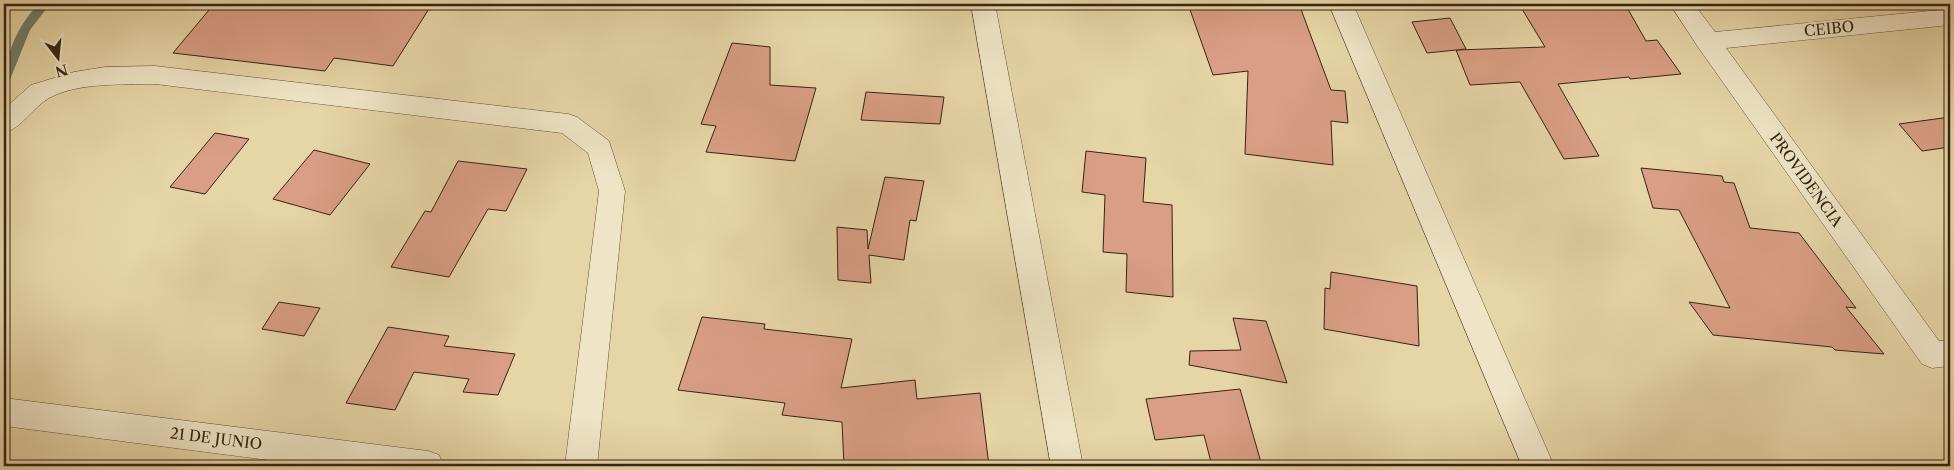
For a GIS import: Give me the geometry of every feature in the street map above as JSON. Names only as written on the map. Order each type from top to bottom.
[{"type":"street","points":[[983,4],[1067,466]]},
{"type":"street","points":[[1341,4],[1538,466]]},
{"type":"street","name":"PROVIDENCIA","points":[[1682,4],[1707,41],[1941,354]]},
{"type":"street","name":"CEIBO","points":[[1707,41],[1950,17]]},
{"type":"street","points":[[4,123],[40,92],[74,81],[106,76],[155,75],[568,124],[600,148],[612,191],[581,466]]},
{"type":"street","name":"21 DE JUNIO","points":[[4,412],[428,466]]},
{"type":"building","points":[[214,4],[432,4],[393,66],[334,58],[325,71],[173,53]]},
{"type":"building","points":[[1188,4],[1299,4],[1331,90],[1345,91],[1348,123],[1331,121],[1333,165],[1245,154],[1248,71],[1213,75]]},
{"type":"building","points":[[1519,4],[1625,4],[1646,41],[1657,40],[1681,74],[1558,84],[1599,156],[1564,159],[1520,82],[1470,85],[1456,50],[1545,47]]},
{"type":"building","points":[[1450,18],[1466,49],[1427,53],[1412,22]]},
{"type":"building","points":[[732,43],[770,47],[770,85],[816,88],[795,161],[706,152],[716,126],[701,124]]},
{"type":"building","points":[[866,92],[944,97],[940,124],[861,120]]},
{"type":"building","points":[[1950,117],[1950,147],[1922,151],[1899,124]]},
{"type":"building","points":[[215,133],[249,139],[205,194],[170,187]]},
{"type":"building","points":[[314,150],[370,164],[330,215],[273,199]]},
{"type":"building","points":[[1086,151],[1146,158],[1143,202],[1172,205],[1173,297],[1126,292],[1127,254],[1103,252],[1105,195],[1082,192]]},
{"type":"building","points":[[458,161],[527,169],[506,211],[488,209],[449,277],[391,267],[425,211],[431,212]]},
{"type":"building","points":[[1641,168],[1722,176],[1724,182],[1734,183],[1750,228],[1799,233],[1856,308],[1846,307],[1884,354],[1713,335],[1689,302],[1730,308],[1679,210],[1653,208]]},
{"type":"building","points":[[885,177],[924,181],[916,221],[910,220],[904,260],[869,255],[871,283],[838,280],[837,227],[867,230],[868,249]]},
{"type":"building","points":[[1331,272],[1417,286],[1419,346],[1324,329],[1325,288],[1330,289]]},
{"type":"building","points":[[279,302],[320,308],[304,336],[262,329]]},
{"type":"building","points":[[702,317],[765,324],[764,329],[852,339],[841,388],[915,380],[917,399],[980,393],[989,466],[844,466],[842,422],[782,415],[785,403],[678,390]]},
{"type":"building","points":[[1233,318],[1266,321],[1287,383],[1189,365],[1190,351],[1241,350]]},
{"type":"building","points":[[388,327],[449,336],[444,346],[515,354],[498,395],[463,392],[469,379],[414,372],[395,410],[346,403]]},
{"type":"building","points":[[1240,389],[1262,466],[1212,466],[1204,435],[1155,440],[1146,399]]},
{"type":"waterway","points":[[4,82],[25,30],[37,11],[45,4]]}]
